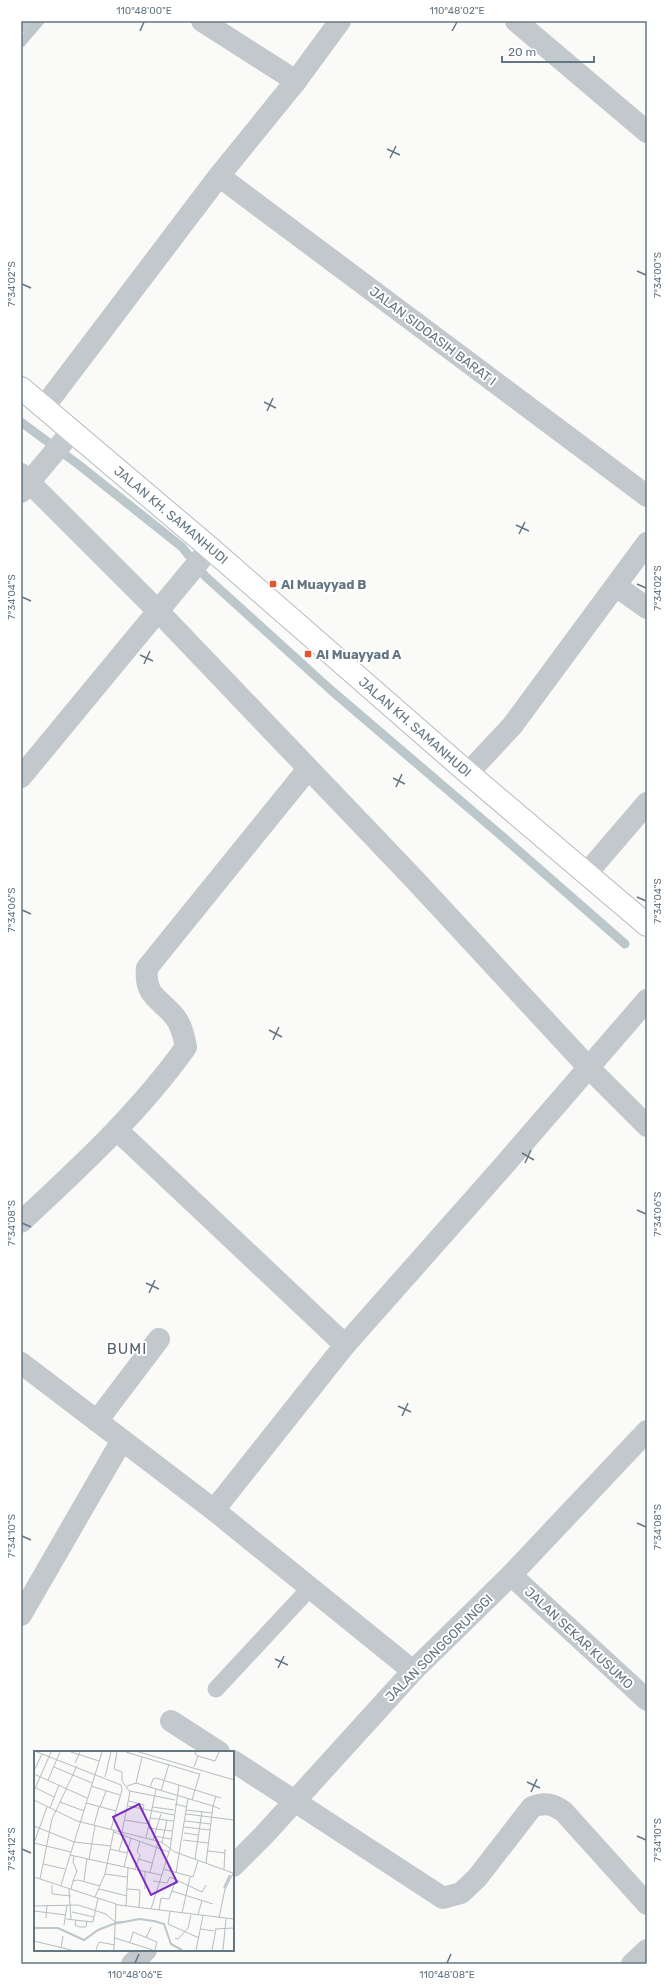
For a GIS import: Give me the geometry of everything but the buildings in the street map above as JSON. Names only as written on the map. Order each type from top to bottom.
[{"type":"main road","name":"JALAN KH. SAMANHUDI","points":[[21,388],[72,431],[205,553],[647,925]]},
{"type":"street","points":[[202,21],[296,81]]},
{"type":"street","points":[[44,407],[219,176],[296,81],[340,21]]},
{"type":"street","points":[[516,21],[647,132]]},
{"type":"street","name":"JALAN SIDOASIH BARAT I","points":[[219,176],[647,496]]},
{"type":"street","points":[[72,431],[24,483],[158,611],[415,880],[589,1068],[647,1126]]},
{"type":"street","points":[[468,773],[512,726],[647,543]]},
{"type":"street","points":[[21,777],[205,553]]},
{"type":"street","points":[[616,586],[647,608]]},
{"type":"street","points":[[21,1222],[117,1130],[186,1047],[184,1034],[176,1018],[148,989],[146,978],[147,968],[308,769]]},
{"type":"street","points":[[587,873],[647,803]]},
{"type":"street","points":[[214,1510],[344,1345],[589,1068],[647,1000]]},
{"type":"street","points":[[117,1130],[344,1345]]},
{"type":"street","points":[[97,1421],[159,1339]]},
{"type":"street","points":[[21,1363],[214,1510],[413,1671]]},
{"type":"street","name":"JALAN SONGGORUNGGI","points":[[234,1865],[294,1802],[413,1671],[511,1575],[647,1432]]},
{"type":"street","points":[[21,1615],[122,1440]]},
{"type":"street","name":"JALAN SEKAR KUSUMO","points":[[511,1575],[647,1700]]},
{"type":"street","points":[[171,1721],[218,1751]]},
{"type":"street","points":[[234,1762],[443,1898],[461,1893],[477,1878],[532,1807],[543,1803],[555,1805],[564,1812],[647,1904]]},
{"type":"street","points":[[632,1964],[647,1950]]},
{"type":"street","points":[[132,1964],[145,1951]]},
{"type":"lane","points":[[216,1689],[310,1588]]},
{"type":"waterway","points":[[21,43],[40,21]]},
{"type":"waterway","points":[[21,422],[79,465],[182,547],[205,576],[332,691],[625,944]]},
{"type":"place","name":"Al Muayyad B","points":[[273,584]]},
{"type":"place","name":"Al Muayyad A","points":[[308,654]]},
{"type":"district","name":"BUMI","points":[[127,1349]]}]
